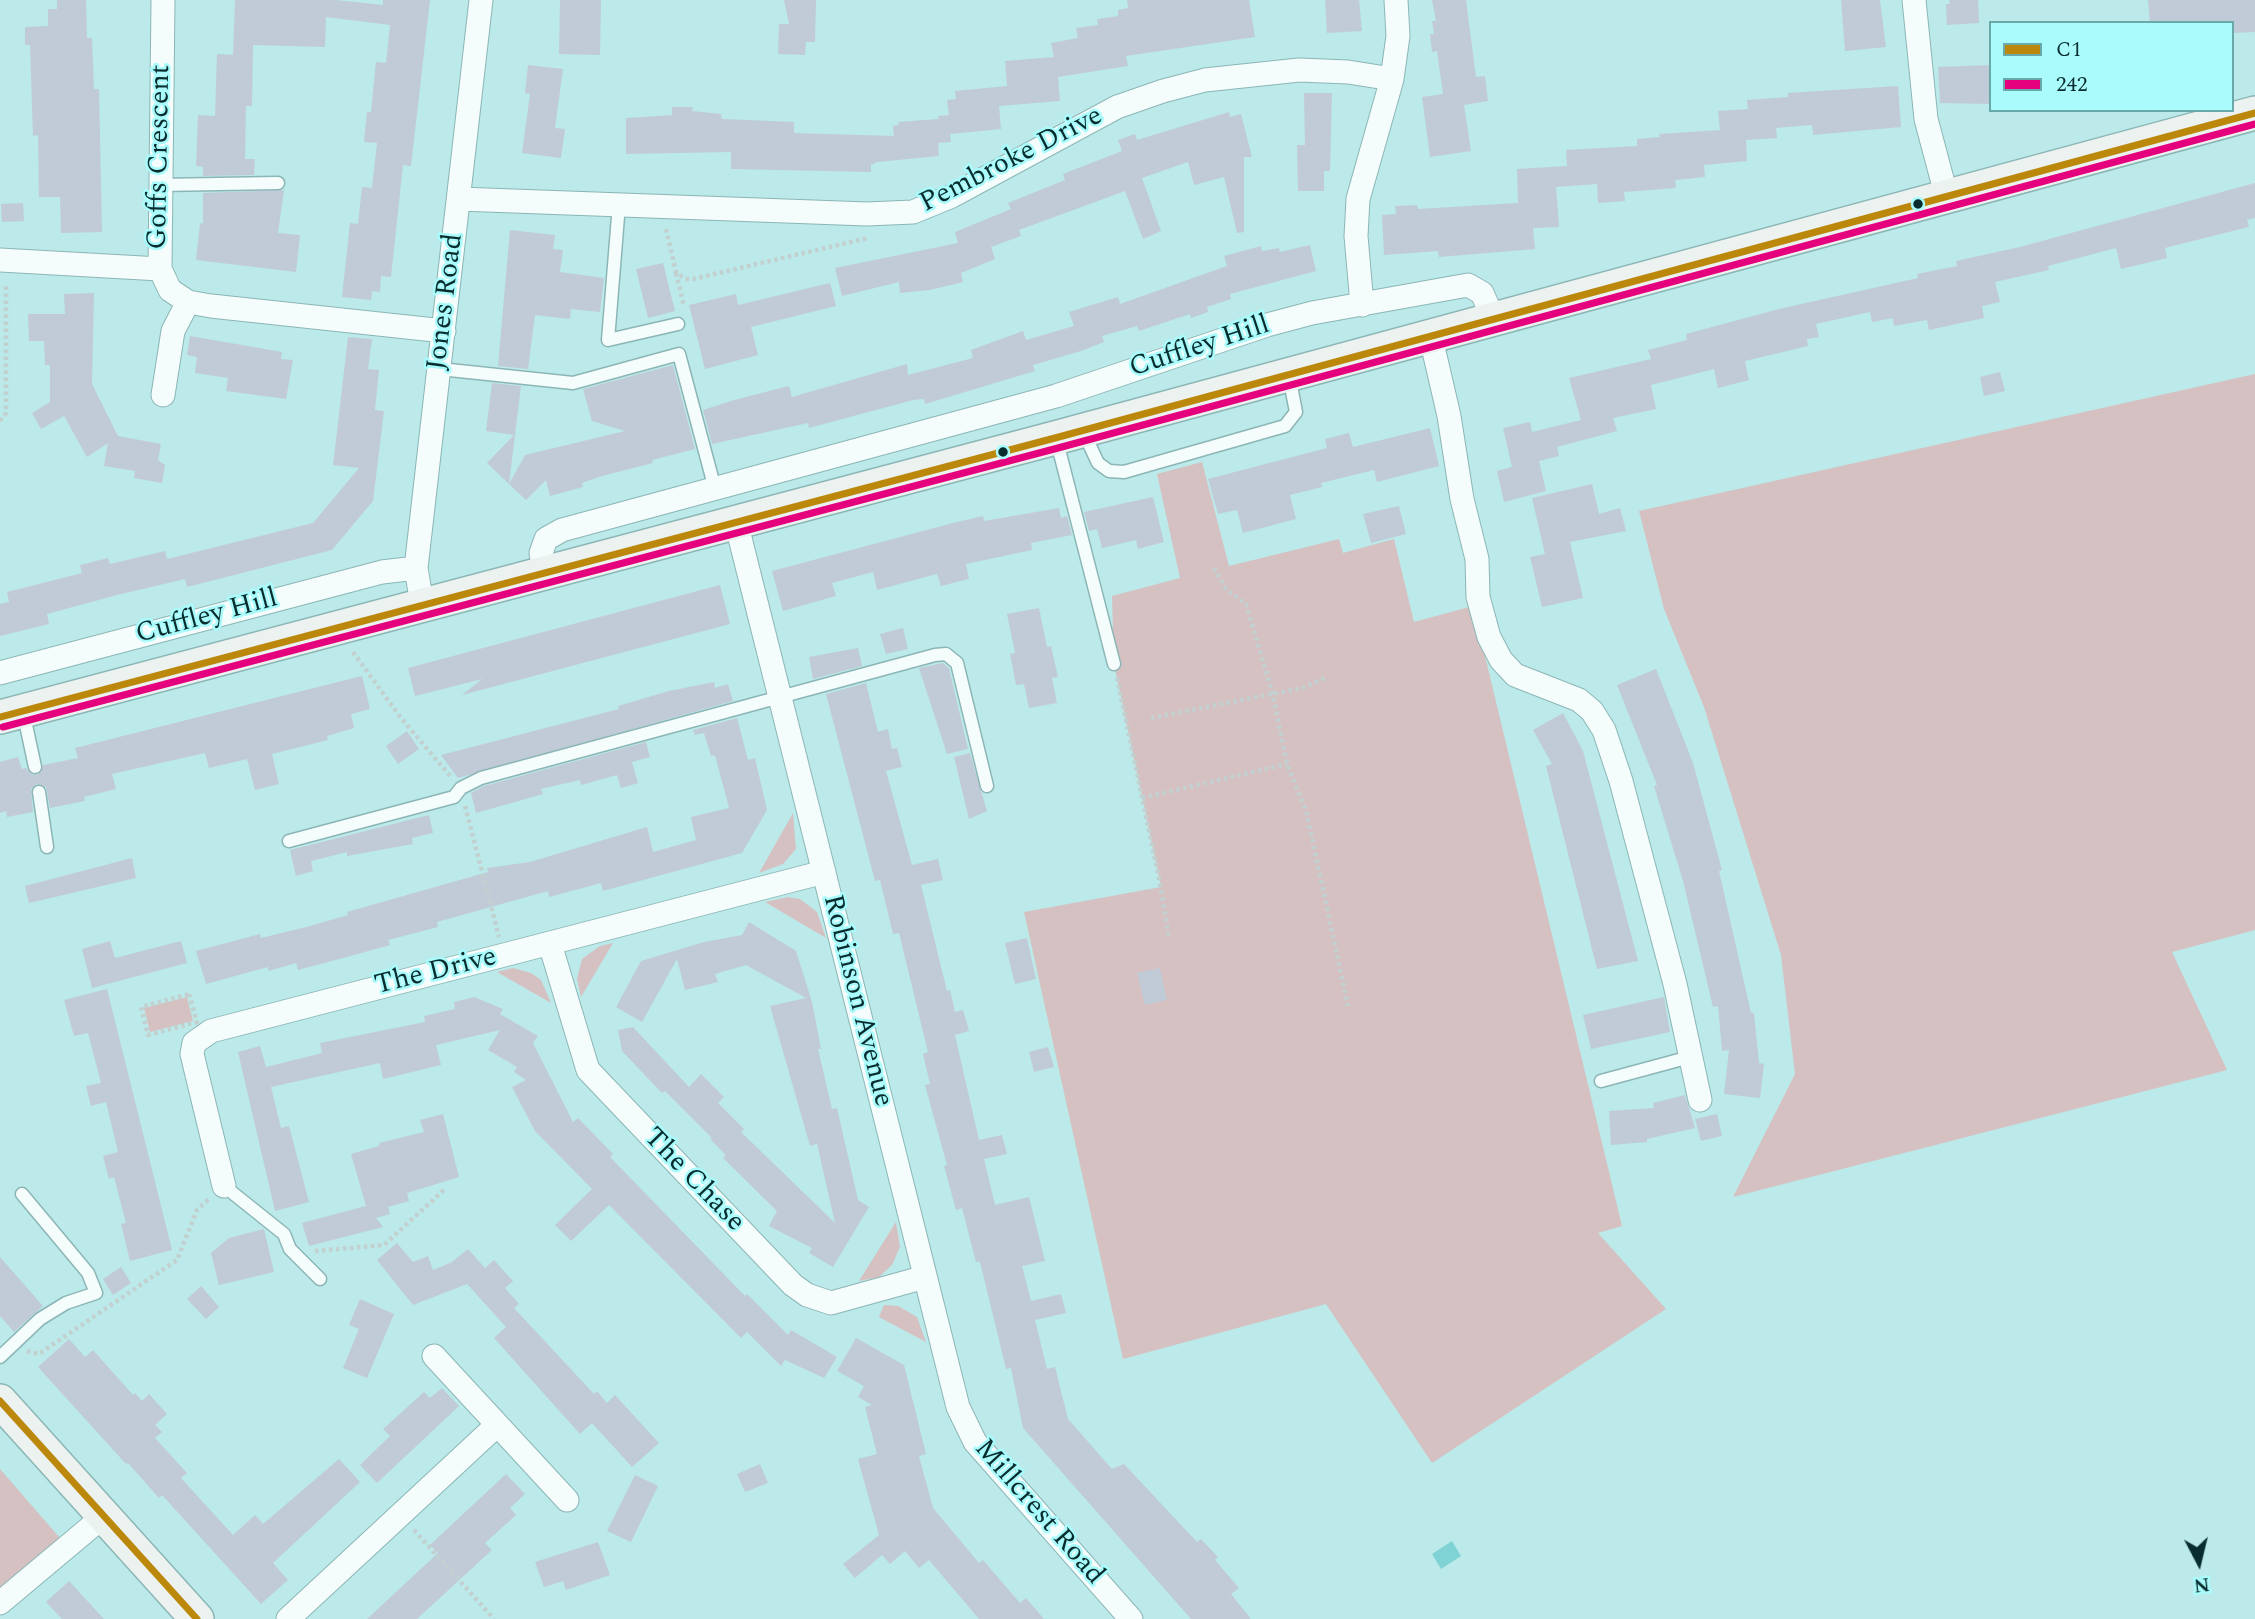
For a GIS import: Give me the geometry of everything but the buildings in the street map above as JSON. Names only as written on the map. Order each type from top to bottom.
[{"type":"main road","name":"Cuffley Hill","points":[[11,714],[1069,434],[1946,194],[2255,113]]},
{"type":"main road","points":[[0,1401],[197,1619]]},
{"type":"street","name":"Goffs Crescent","points":[[163,0],[160,269],[170,290],[188,302]]},
{"type":"street","name":"Jones Road","points":[[422,604],[416,568],[481,0]]},
{"type":"street","points":[[1362,305],[1356,236],[1357,199],[1392,79],[1398,36],[1395,0]]},
{"type":"street","points":[[1914,0],[1924,106],[1946,194]]},
{"type":"street","name":"Pembroke Drive","points":[[459,199],[619,213],[913,212],[933,205],[1117,107],[1163,91],[1205,80],[1299,70],[1348,72],[1392,79]]},
{"type":"street","points":[[3,261],[160,269]]},
{"type":"street","name":"Cuffley Hill","points":[[544,572],[541,553],[546,539],[562,530],[1056,396],[1267,325],[1468,285],[1482,293],[1493,318]]},
{"type":"street","points":[[163,395],[173,331],[188,302],[444,331]]},
{"type":"street","points":[[1430,334],[1477,559],[1478,597],[1489,637],[1501,660],[1515,675],[1579,700],[1592,711],[1604,730],[1621,782],[1664,943],[1700,1100]]},
{"type":"street","points":[[894,440],[904,476]]},
{"type":"street","name":"Robinson Avenue","points":[[736,522],[925,1278]]},
{"type":"street","name":"Cuffley Hill","points":[[0,673],[382,572],[416,568]]},
{"type":"street","name":"The Drive","points":[[224,1186],[193,1065],[194,1043],[201,1036],[211,1031],[824,872]]},
{"type":"street","name":"The Chase","points":[[550,944],[588,1070],[793,1285],[807,1295],[831,1303],[925,1278]]},
{"type":"street","name":"Millcrest Road","points":[[925,1278],[958,1407],[968,1432],[1131,1619]]},
{"type":"street","points":[[434,1356],[567,1500]]},
{"type":"street","points":[[288,1619],[497,1425]]},
{"type":"street","points":[[0,1603],[105,1515]]},
{"type":"lane","points":[[159,185],[278,183]]},
{"type":"lane","points":[[619,213],[608,340],[678,324]]},
{"type":"lane","points":[[440,369],[573,383],[679,354],[715,489]]},
{"type":"lane","points":[[1069,434],[1109,471],[1124,472],[1286,426],[1296,412],[1289,373]]},
{"type":"lane","points":[[1069,434],[1114,664]]},
{"type":"lane","points":[[289,841],[454,797],[461,788],[481,778],[779,696],[946,654],[957,663],[987,786]]},
{"type":"lane","points":[[11,714],[34,767]]},
{"type":"lane","points":[[39,792],[47,847]]},
{"type":"lane","points":[[1601,1082],[1690,1058]]},
{"type":"lane","points":[[224,1186],[284,1234],[290,1249],[320,1279]]},
{"type":"lane","points":[[0,1357],[49,1313],[66,1303],[96,1293],[88,1273],[22,1194]]},
{"type":"path","points":[[619,213],[666,227],[684,306]]},
{"type":"path","points":[[676,272],[685,279],[693,279],[879,235],[877,214]]},
{"type":"path","points":[[0,421],[6,414],[3,261]]},
{"type":"path","points":[[1214,568],[1226,589],[1246,604],[1272,691],[1287,764],[1306,810],[1348,1006]]},
{"type":"path","points":[[1114,664],[1169,939]]},
{"type":"path","points":[[1151,718],[1272,691],[1301,688],[1327,677]]},
{"type":"path","points":[[1142,798],[1287,764]]},
{"type":"path","points":[[189,994],[197,1022],[148,1035],[141,1007],[189,994]]},
{"type":"path","points":[[9,1347],[39,1354],[177,1260],[197,1209],[224,1186]]},
{"type":"path","points":[[300,1259],[307,1251],[384,1245],[446,1188]]},
{"type":"path","points":[[402,1516],[494,1619]]},
{"type":"shaded area","points":[[2255,374],[2255,930],[2172,952],[2227,1070],[1733,1197],[1795,1074],[1781,955],[1704,707],[1664,609],[1639,511]]},
{"type":"shaded area","points":[[1202,462],[1229,566],[1339,539],[1343,553],[1394,539],[1414,622],[1473,606],[1622,1226],[1598,1233],[1666,1309],[1432,1463],[1326,1304],[1123,1359],[1024,912],[1161,887],[1114,664],[1112,596],[1180,578],[1157,474]]},
{"type":"shaded area","points":[[793,813],[796,849],[783,864],[759,873]]},
{"type":"shaded area","points":[[788,897],[800,899],[817,912],[826,938],[765,902]]},
{"type":"shaded area","points":[[613,943],[581,997],[577,979],[582,959],[600,946]]},
{"type":"shaded area","points":[[513,968],[531,973],[541,980],[551,1003],[497,972]]},
{"type":"shaded area","points":[[187,997],[193,1021],[150,1032],[144,1008]]},
{"type":"shaded area","points":[[896,1222],[900,1247],[892,1265],[879,1277],[859,1281]]},
{"type":"shaded area","points":[[884,1305],[898,1306],[917,1317],[926,1342],[879,1317]]},
{"type":"shaded area","points":[[0,1469],[60,1538],[0,1592]]},
{"type":"water","points":[[1452,1541],[1461,1556],[1441,1569],[1432,1554]]},
{"type":"transit line","name":"C1","points":[[0,717],[1055,438],[2255,113]]},
{"type":"transit line","name":"242","points":[[3,727],[1058,448],[2255,124]]},
{"type":"transit line","name":"C1","points":[[0,1401],[197,1619]]}]
